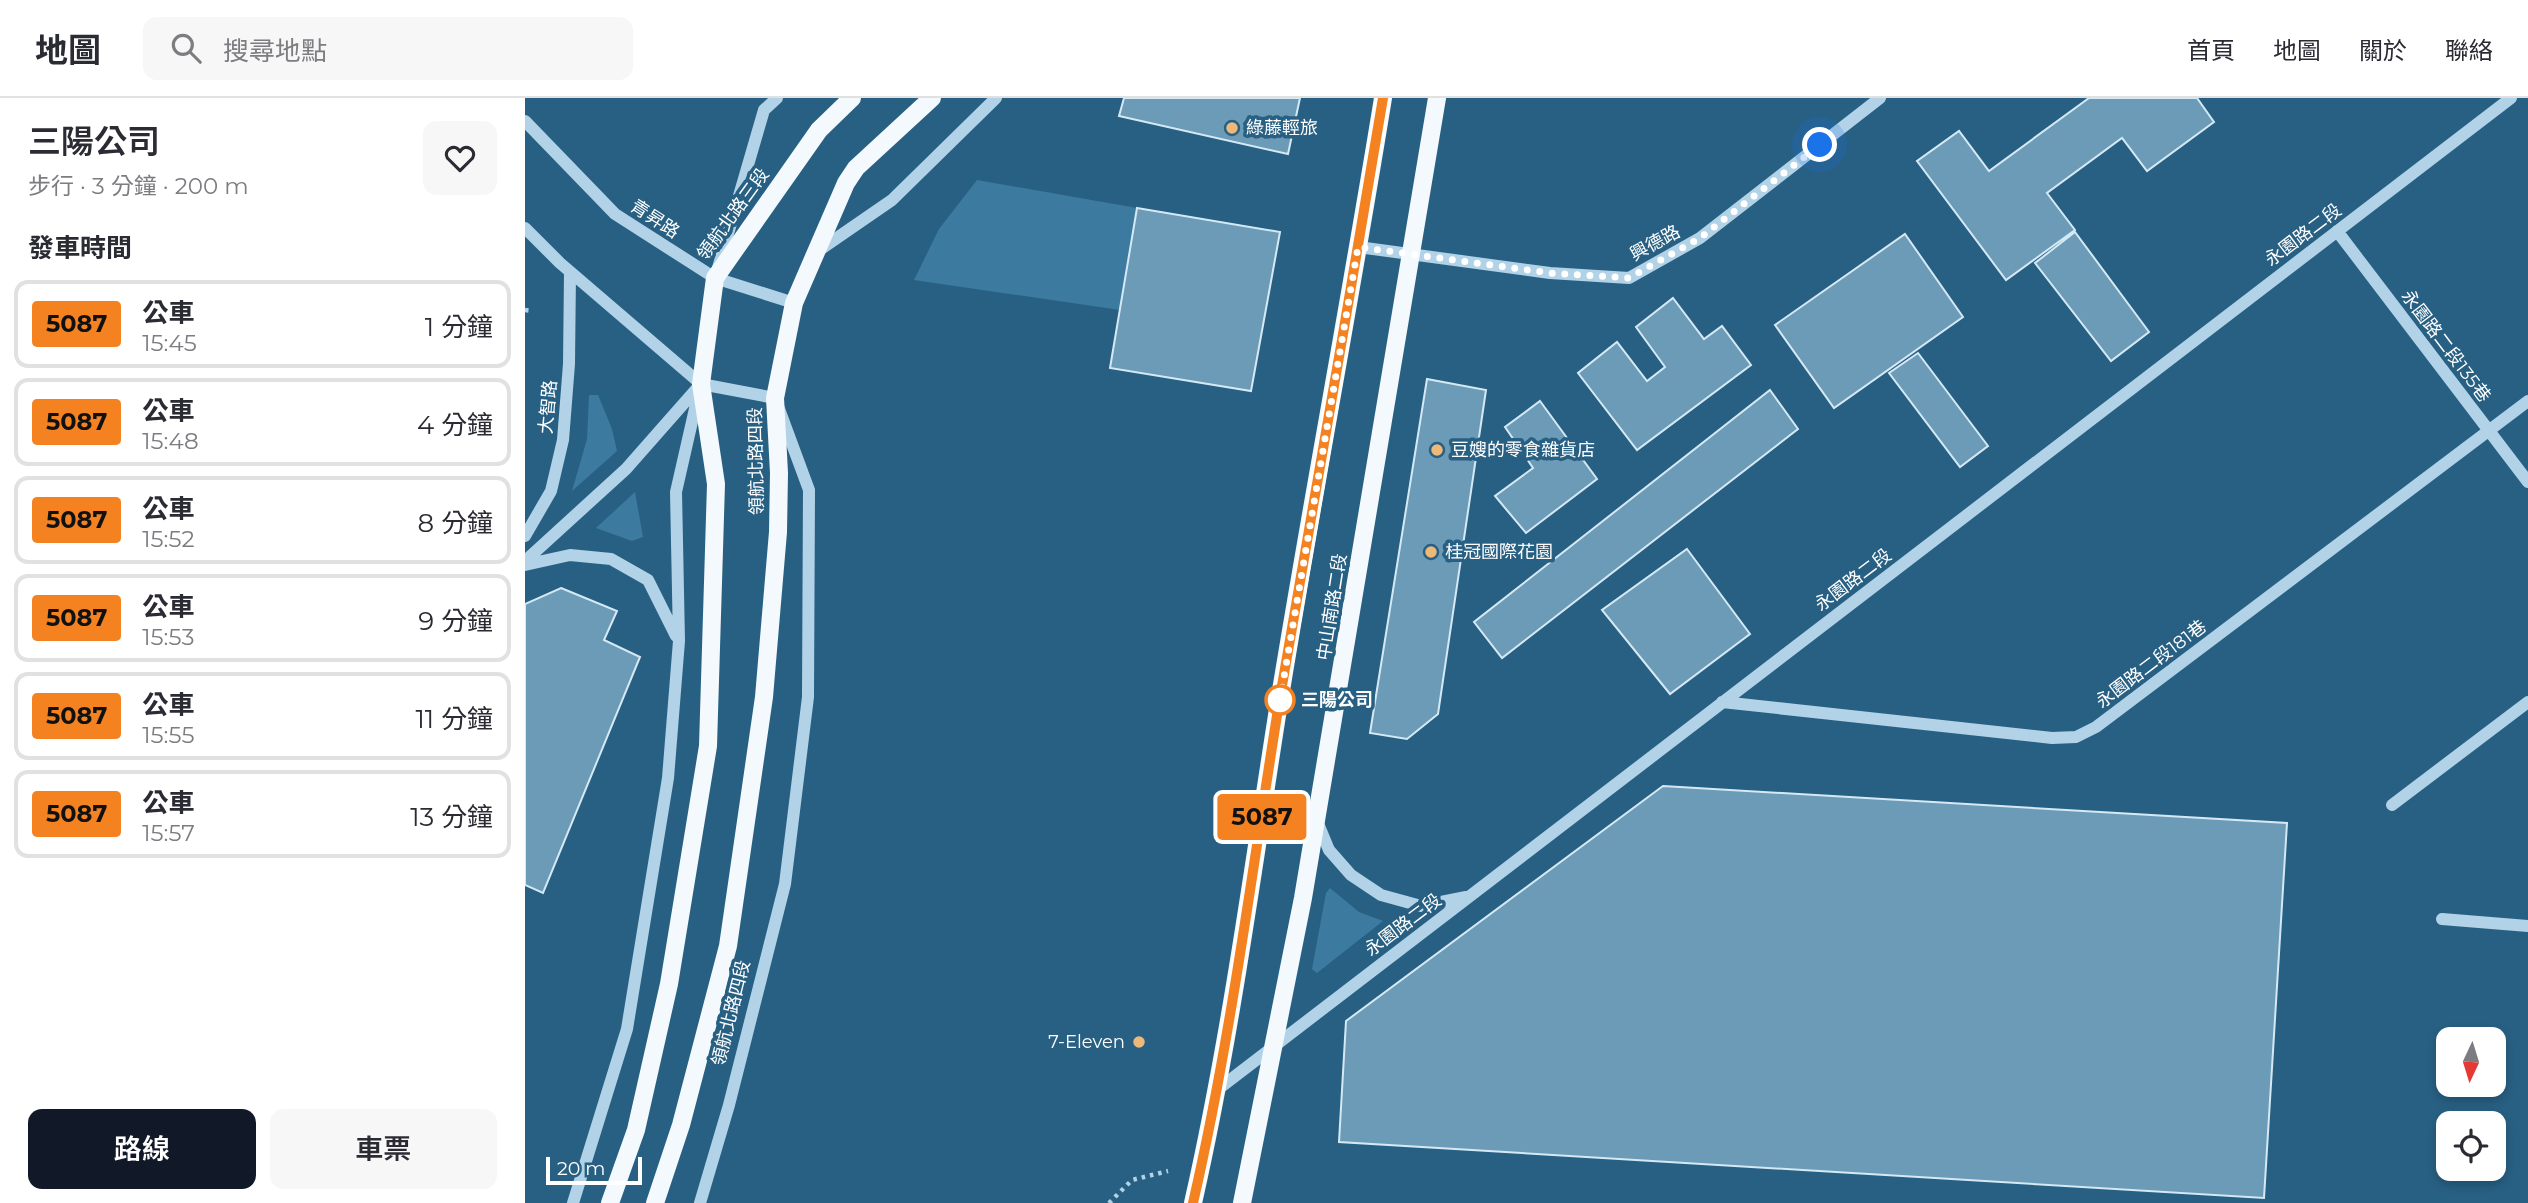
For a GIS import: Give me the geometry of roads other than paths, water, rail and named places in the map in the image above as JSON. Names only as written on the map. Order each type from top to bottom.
[{"type":"main road","name":"領航北路三段","points":[[715,278],[819,130],[852,98]]},
{"type":"main road","points":[[775,398],[794,303],[846,183],[856,168],[932,98]]},
{"type":"main road","name":"中山南路二段","points":[[1193,1203],[1217,1090],[1279,706],[1383,98]]},
{"type":"main road","name":"中山南路二段","points":[[1242,1203],[1275,1046],[1317,821],[1437,98]]},
{"type":"main road","points":[[610,1203],[636,1130],[669,984],[708,746],[716,484],[701,384],[715,278]]},
{"type":"main road","name":"領航北路四段","points":[[655,1203],[681,1125],[728,946],[764,697],[778,532],[779,473],[775,398]]},
{"type":"street","name":"領航北路三段","points":[[715,278],[764,110],[777,98]]},
{"type":"street","points":[[818,251],[892,200],[996,98]]},
{"type":"street","name":"興德路","points":[[1358,247],[1550,273],[1629,278],[1700,238],[1880,98]]},
{"type":"street","name":"永園路二段","points":[[1217,1090],[2511,98]]},
{"type":"street","name":"青昇路","points":[[525,121],[615,214],[715,278],[794,303]]},
{"type":"street","points":[[525,228],[570,272],[701,384],[775,398]]},
{"type":"street","name":"永園路二段135巷","points":[[2337,231],[2528,482]]},
{"type":"street","name":"大智路","points":[[525,536],[551,491],[563,440],[569,363],[570,272]]},
{"type":"street","points":[[525,563],[626,469],[701,384]]},
{"type":"street","points":[[573,1203],[627,1029],[668,778],[679,641],[677,492],[701,384]]},
{"type":"street","name":"領航北路四段","points":[[700,1203],[729,1105],[785,884],[809,697],[809,490],[775,398]]},
{"type":"street","name":"永園路二段181巷","points":[[1722,702],[2052,738],[2075,737],[2096,727],[2528,401]]},
{"type":"street","points":[[525,563],[570,555],[611,559],[648,580],[679,641]]},
{"type":"street","points":[[2392,805],[2528,702]]},
{"type":"street","points":[[1317,821],[1329,850],[1351,875],[1381,895],[1421,906],[1470,896]]},
{"type":"street","points":[[2442,919],[2528,926]]},
{"type":"place","name":"綠藤輕旅","points":[[1232,128]]},
{"type":"place","name":"豆嫂的零食雜貨店","points":[[1437,450]]},
{"type":"place","name":"桂冠國際花園","points":[[1431,552]]},
{"type":"place","name":"三陽公司","points":[[1280,700]]},
{"type":"place","name":"7-Eleven","points":[[1139,1042]]}]
